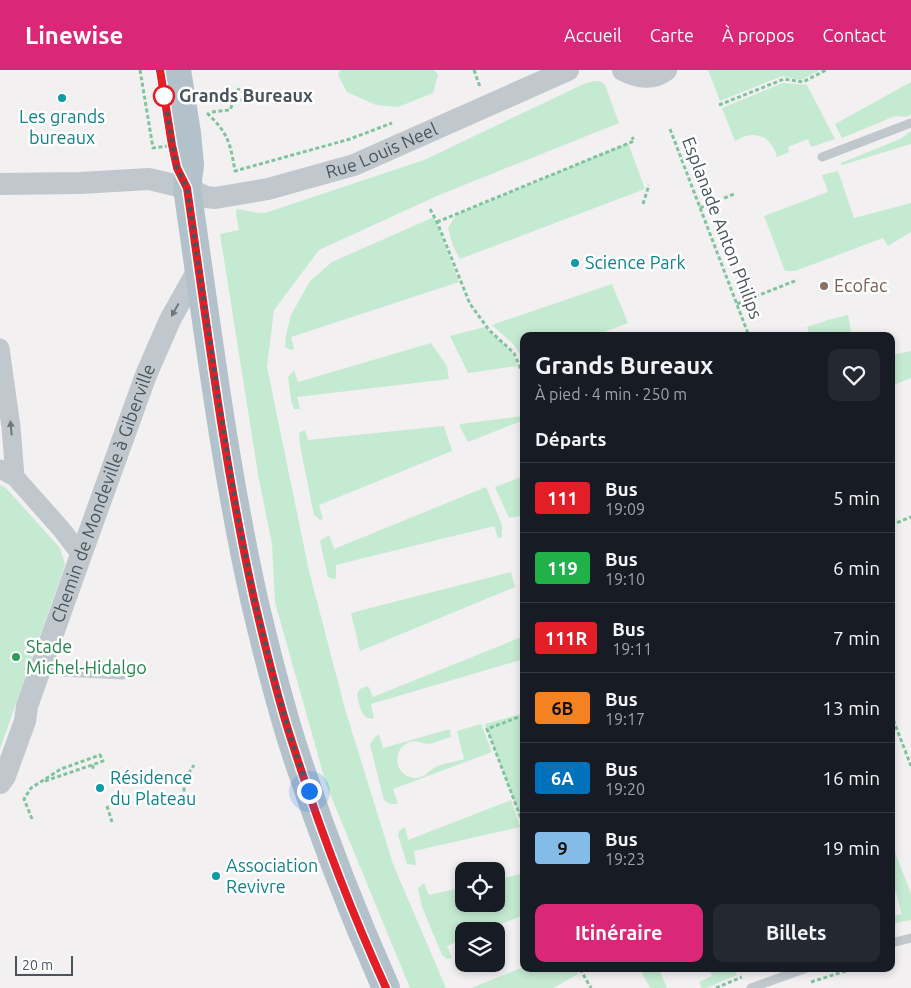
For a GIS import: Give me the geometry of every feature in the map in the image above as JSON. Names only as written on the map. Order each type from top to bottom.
[{"type":"main road","points":[[160,70],[177,168],[187,188]]},
{"type":"main road","points":[[176,70],[187,133],[190,164],[187,188],[237,514],[254,598],[291,739],[333,860],[386,988]]},
{"type":"street","name":"Rue Louis Neel","points":[[0,184],[80,183],[149,178],[187,188],[206,196],[224,197],[268,189],[354,165],[568,70]]},
{"type":"street","points":[[623,70],[640,77],[651,77],[666,70]]},
{"type":"street","name":"Chemin de Mondeville à Giberville","points":[[0,783],[5,776],[25,721],[27,706],[146,375],[170,320],[199,268]]},
{"type":"street","points":[[0,348],[11,426],[7,473],[83,549]]},
{"type":"lane","points":[[822,157],[911,123]]},
{"type":"lane","points":[[42,664],[61,672],[123,674]]},
{"type":"lane","points":[[895,942],[911,938]]},
{"type":"lane","points":[[756,986],[782,972]]},
{"type":"path","points":[[140,70],[153,148]]},
{"type":"path","points":[[719,105],[784,79],[803,82],[826,70]]},
{"type":"path","points":[[212,112],[230,110],[239,88]]},
{"type":"path","points":[[234,101],[252,98]]},
{"type":"path","points":[[207,113],[219,124],[226,135],[235,171],[350,139],[397,122]]},
{"type":"path","name":"Esplanade Anton Philips","points":[[670,129],[747,332]]},
{"type":"path","points":[[438,222],[634,141],[632,138]]},
{"type":"path","points":[[643,204],[649,185]]},
{"type":"path","points":[[700,208],[734,194]]},
{"type":"path","points":[[430,209],[438,222],[469,304],[489,330],[514,353],[520,367]]},
{"type":"path","points":[[736,304],[797,280]]},
{"type":"path","points":[[895,523],[911,517]]},
{"type":"path","points":[[520,717],[487,729],[503,777],[520,817]]},
{"type":"path","points":[[895,724],[911,766]]},
{"type":"path","points":[[32,819],[24,799],[31,788],[61,769],[100,755],[103,761],[41,782]]},
{"type":"path","points":[[92,765],[94,770]]},
{"type":"path","points":[[185,798],[183,783],[194,765]]},
{"type":"path","points":[[107,806],[112,822]]},
{"type":"path","points":[[582,972],[591,988]]},
{"type":"path","points":[[809,983],[843,972]]},
{"type":"green space","points":[[340,70],[434,70],[438,75],[433,93],[398,107],[376,105],[347,92],[338,75]]},
{"type":"green space","points":[[708,70],[820,70],[801,80],[782,76],[720,101]]},
{"type":"green space","points":[[600,81],[605,85],[619,123],[439,195],[319,250],[274,310],[267,367],[309,571],[345,709],[393,864],[446,988],[410,988],[326,784],[275,602],[272,544],[258,474],[220,234],[239,230],[237,209],[256,213],[268,212],[424,160],[586,83]]},
{"type":"green space","points":[[911,82],[911,114],[907,117],[895,116],[842,138],[835,124]]},
{"type":"green space","points":[[783,83],[807,85],[835,139],[811,147],[808,139],[788,147],[789,152],[777,157],[766,139],[760,136],[748,135],[735,141],[722,108]]},
{"type":"green space","points":[[911,131],[911,144],[842,165],[841,163],[900,139]]},
{"type":"green space","points":[[628,143],[645,189],[460,259],[453,246],[448,228],[456,215]]},
{"type":"green space","points":[[838,171],[854,218],[911,203],[911,232],[888,246],[883,238],[795,271],[785,271],[764,216],[828,192],[822,175]]},
{"type":"green space","points":[[434,217],[459,282],[291,337],[294,349],[291,350],[285,347],[291,315],[310,281],[332,262]]},
{"type":"green space","points":[[612,284],[628,323],[604,332],[520,332],[520,355],[514,345],[492,325]]},
{"type":"green space","points":[[848,315],[851,332],[809,332],[807,327]]},
{"type":"green space","points":[[485,327],[513,353],[517,366],[468,373],[450,336]]},
{"type":"green space","points":[[431,343],[447,366],[449,379],[297,397],[300,409],[294,409],[288,377],[294,370],[298,382]]},
{"type":"green space","points":[[911,351],[911,378],[895,384],[895,354]]},
{"type":"green space","points":[[520,416],[520,422],[468,442],[460,424]]},
{"type":"green space","points":[[444,426],[452,451],[319,505],[323,519],[320,520],[314,515],[299,433],[305,430],[308,440]]},
{"type":"green space","points":[[520,478],[520,516],[509,518],[495,487]]},
{"type":"green space","name":"Stade Michel-Hidalgo","points":[[0,485],[6,488],[60,548],[65,565],[0,749]]},
{"type":"green space","points":[[486,487],[502,525],[502,537],[498,538],[494,526],[336,565],[336,578],[328,577],[320,541],[329,535],[334,549]]},
{"type":"green space","points":[[511,572],[515,587],[360,651],[351,613]]},
{"type":"green space","points":[[520,638],[520,660],[371,704],[374,718],[370,718],[363,715],[357,694],[360,689],[368,686],[373,697]]},
{"type":"green space","points":[[520,714],[520,816],[485,724]]},
{"type":"green space","points":[[481,724],[492,752],[393,789],[398,804],[390,804],[384,800],[370,745],[379,734],[383,748],[450,729],[451,737],[429,744],[412,741],[401,748],[397,758],[400,769],[408,776],[417,778],[438,766],[464,759],[457,731]]},
{"type":"green space","points":[[511,800],[520,827],[414,851],[416,865],[407,864],[398,835],[399,831],[405,827],[408,840]]},
{"type":"green space","points":[[895,852],[911,894],[911,920],[895,923],[895,916],[902,914],[895,889]]},
{"type":"green space","points":[[520,874],[520,917],[505,922],[455,922],[455,943],[447,946],[452,958],[447,959],[442,955],[422,907],[418,888],[424,883],[429,895],[455,889],[455,912],[505,912],[505,878]]},
{"type":"green space","points":[[520,969],[520,972],[577,972],[578,974],[553,988],[471,988]]},
{"type":"green space","points":[[642,972],[660,972],[667,988],[650,988]]},
{"type":"green space","points":[[710,972],[736,972],[737,975],[702,988],[699,982],[712,976]]},
{"type":"bus line","name":"111","points":[[160,70],[177,168],[187,188],[229,467],[254,598],[291,739],[333,860],[386,988]]},
{"type":"place","name":"Grands Bureaux","points":[[164,96]]},
{"type":"place","name":"Les grands bureaux","points":[[62,98]]},
{"type":"place","name":"Science Park","points":[[575,263]]},
{"type":"place","name":"Ecofac","points":[[824,286]]},
{"type":"place","name":"Stade Michel-Hidalgo","points":[[16,657]]},
{"type":"place","name":"Résidence du Plateau","points":[[100,788]]},
{"type":"place","name":"Association Revivre","points":[[216,876]]},
{"type":"route","points":[[164,96],[177,168],[187,188],[229,467],[246,561],[272,670],[291,739],[309,791]]}]
